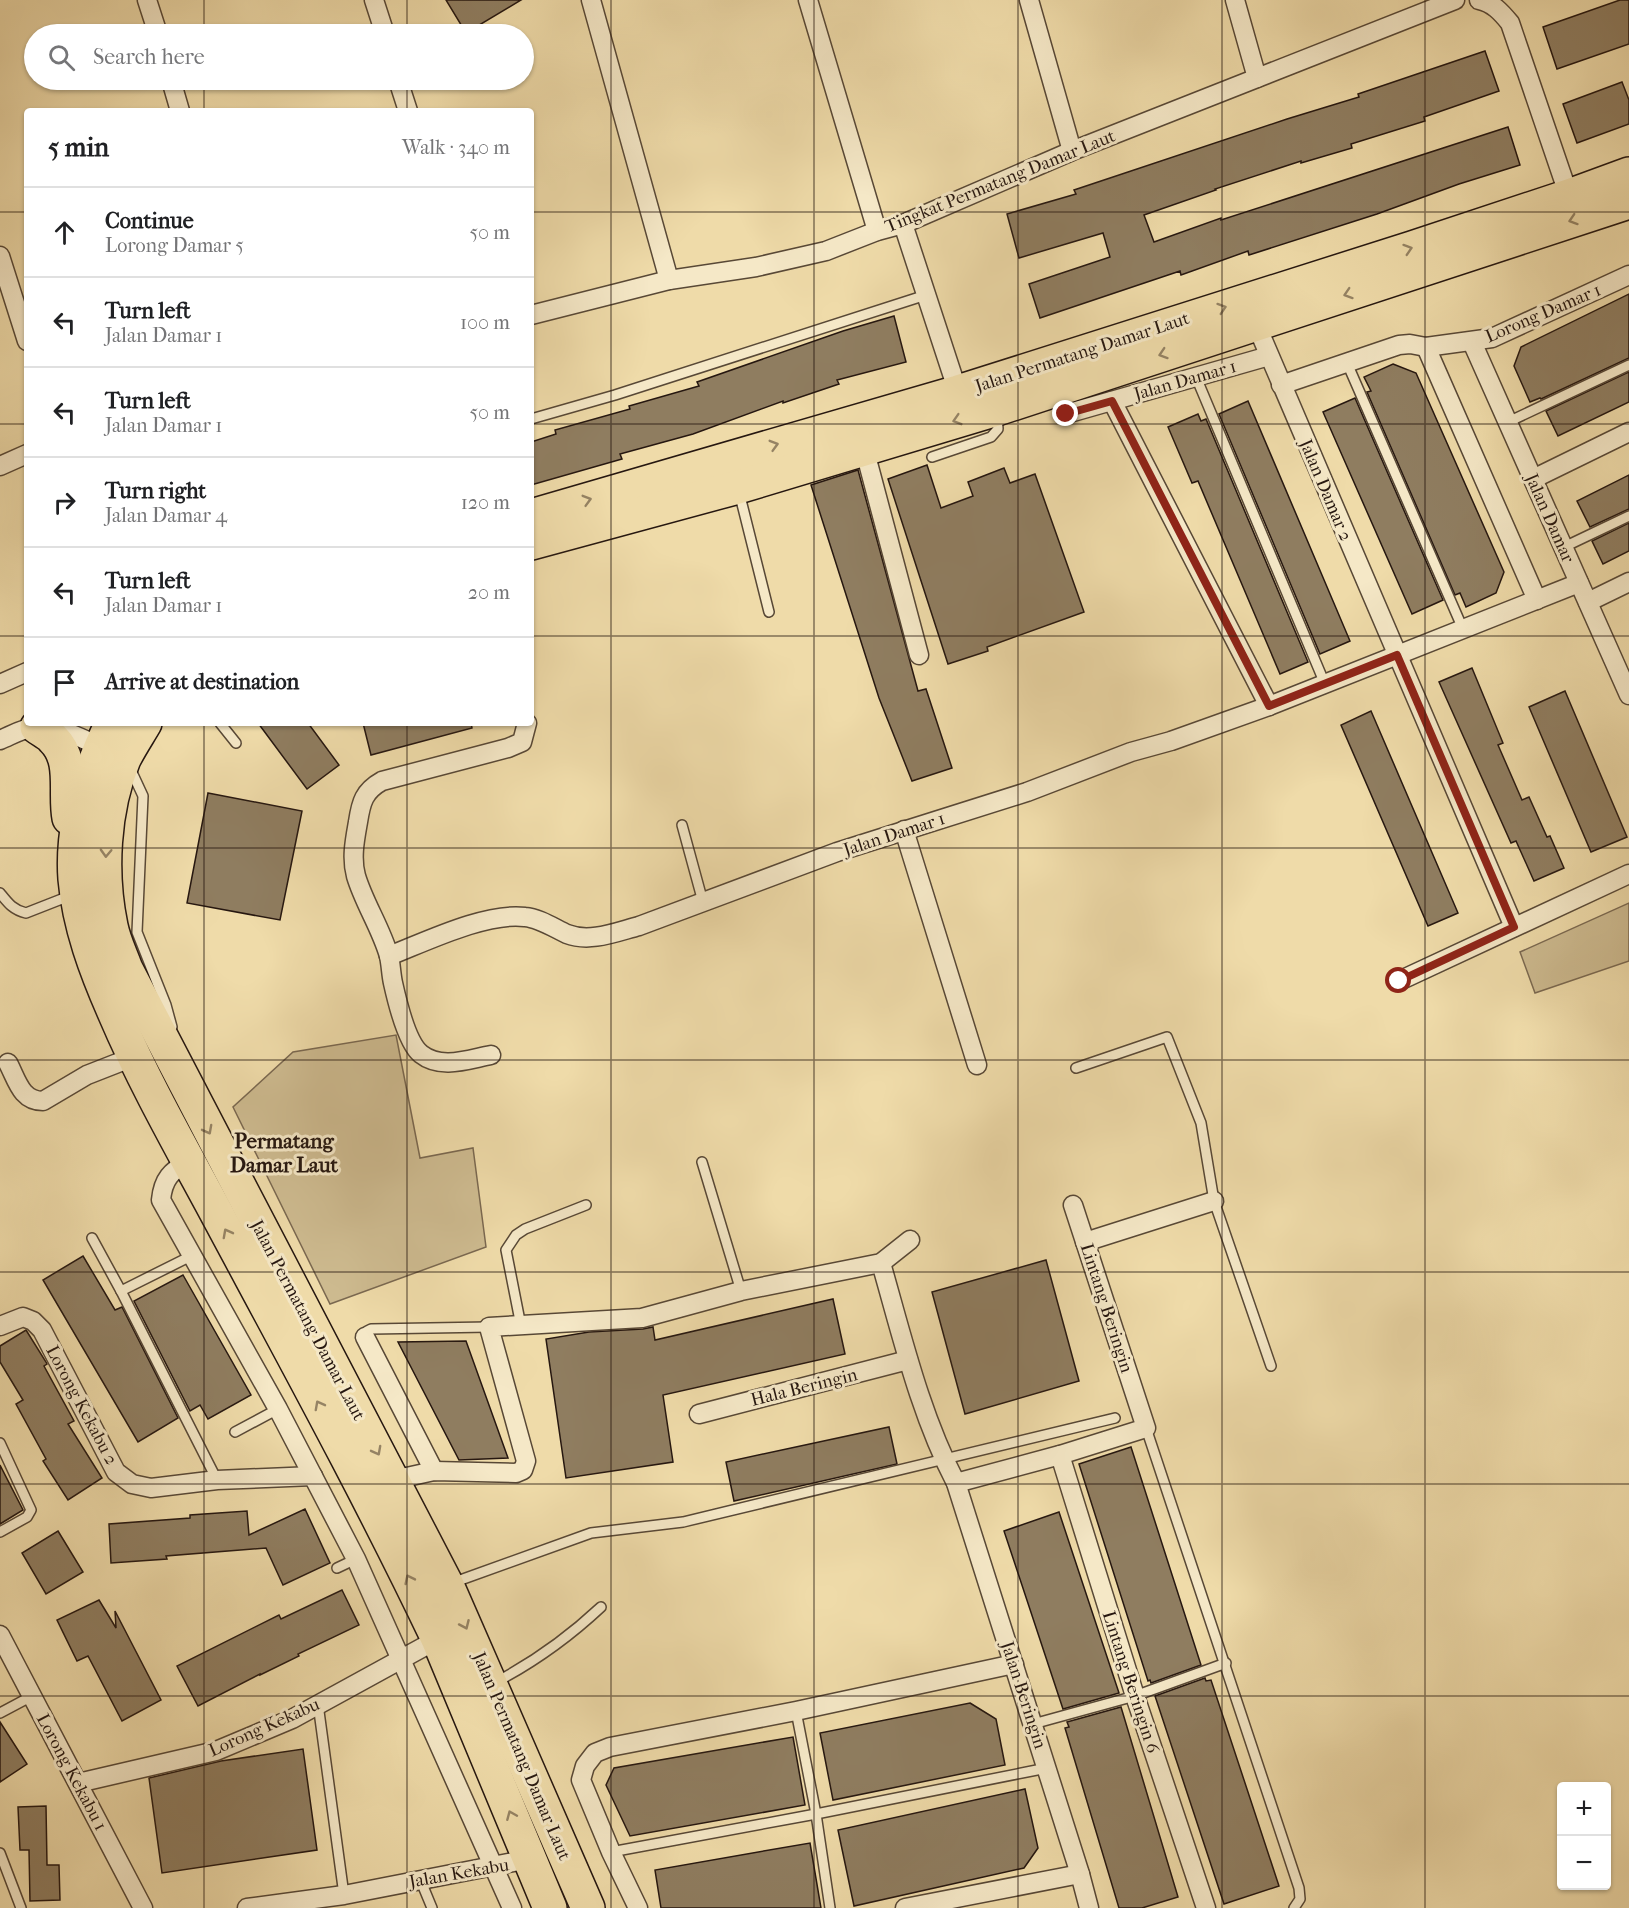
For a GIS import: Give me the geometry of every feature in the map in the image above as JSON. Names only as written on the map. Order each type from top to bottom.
[{"type":"highway","name":"Jalan Permatang Damar Laut","points":[[534,515],[958,392],[1569,196],[1628,197]]},
{"type":"highway","name":"Jalan Permatang Damar Laut","points":[[534,542],[738,486],[997,409],[1256,324],[1628,197]]},
{"type":"highway","points":[[44,726],[62,752],[68,783],[68,814],[74,840]]},
{"type":"highway","name":"Jalan Permatang Damar Laut","points":[[140,726],[113,743],[87,789],[74,840],[77,893],[89,948],[100,980],[133,1057],[366,1493],[438,1639],[550,1908]]},
{"type":"highway","name":"Jalan Permatang Damar Laut","points":[[113,743],[113,795],[106,843],[105,888],[111,928],[126,969],[187,1090],[447,1585],[588,1908]]},
{"type":"street","points":[[147,0],[155,24]]},
{"type":"street","points":[[374,0],[382,24]]},
{"type":"street","points":[[591,0],[669,280]]},
{"type":"street","points":[[808,0],[878,231]]},
{"type":"street","points":[[1029,0],[1072,151]]},
{"type":"street","points":[[1235,0],[1257,78]]},
{"type":"street","name":"Tingkat Permatang Damar Laut","points":[[534,314],[669,280],[756,267],[826,251],[903,224],[1072,151],[1455,0]]},
{"type":"street","points":[[1479,0],[1500,10],[1510,23],[1569,196]]},
{"type":"street","points":[[174,90],[179,108]]},
{"type":"street","points":[[401,90],[407,108]]},
{"type":"street","points":[[903,224],[958,392]]},
{"type":"street","points":[[0,256],[24,332]]},
{"type":"street","name":"Lorong Damar 1","points":[[1281,385],[1399,345],[1410,344],[1426,347],[1492,338],[1629,275]]},
{"type":"street","name":"Jalan Damar 2","points":[[1256,324],[1397,655]]},
{"type":"street","name":"Jalan Damar","points":[[1472,342],[1579,583],[1620,666],[1629,695]]},
{"type":"street","points":[[1426,347],[1536,600]]},
{"type":"street","name":"Jalan Damar 1","points":[[1066,414],[1269,356]]},
{"type":"street","points":[[1112,401],[1269,706]]},
{"type":"street","points":[[1533,479],[1629,432]]},
{"type":"street","points":[[864,448],[919,655]]},
{"type":"street","points":[[0,466],[24,455]]},
{"type":"street","points":[[1588,602],[1629,582]]},
{"type":"street","name":"Jalan Damar 1","points":[[389,956],[480,922],[509,916],[526,917],[570,935],[585,938],[607,935],[639,926],[837,852],[1027,792],[1131,752],[1171,741],[1269,706],[1579,583]]},
{"type":"street","points":[[1397,655],[1514,927]]},
{"type":"street","points":[[0,684],[24,673]]},
{"type":"street","points":[[0,740],[39,726]]},
{"type":"street","points":[[46,726],[79,737],[113,743]]},
{"type":"street","points":[[491,1055],[445,1063],[431,1060],[420,1054],[411,1044],[393,983],[389,956],[356,874],[354,850],[360,809],[371,787],[382,781],[508,748],[522,742],[527,726]]},
{"type":"street","points":[[904,830],[978,1065]]},
{"type":"street","points":[[1399,981],[1629,874]]},
{"type":"street","points":[[8,1063],[22,1092],[28,1098],[44,1101],[87,1075],[133,1057]]},
{"type":"street","points":[[189,1161],[174,1170],[166,1179],[161,1200],[278,1409],[356,1559],[512,1908]]},
{"type":"street","points":[[1085,1242],[1214,1201]]},
{"type":"street","name":"Lintang Beringin","points":[[1073,1205],[1144,1420]]},
{"type":"street","points":[[393,1480],[434,1471],[516,1473],[523,1470],[525,1461],[489,1327],[642,1318],[741,1291],[881,1263],[910,1240]]},
{"type":"street","name":"Jalan Beringin","points":[[881,1263],[908,1360],[944,1459],[956,1483],[1089,1908]]},
{"type":"street","name":"Lorong Kekabu 2","points":[[0,1326],[23,1317],[33,1321],[42,1330],[116,1472],[132,1484],[151,1488],[217,1480],[313,1476]]},
{"type":"street","points":[[365,1337],[434,1471]]},
{"type":"street","name":"Hala Beringin","points":[[699,1414],[908,1360]]},
{"type":"street","points":[[956,1483],[1060,1455],[1144,1420]]},
{"type":"street","name":"Lintang Beringin 6","points":[[1060,1455],[1134,1696],[1206,1908]]},
{"type":"street","name":"Lorong Kekabu 1","points":[[0,1635],[144,1908]]},
{"type":"street","name":"Lorong Kekabu","points":[[78,1783],[216,1751],[292,1719],[438,1639]]},
{"type":"street","points":[[638,1908],[611,1852],[582,1780],[585,1766],[595,1753],[610,1747],[796,1711],[1014,1664]]},
{"type":"street","name":"Jalan Kekabu","points":[[259,1907],[346,1901],[420,1879],[529,1859]]},
{"type":"street","points":[[905,1908],[1080,1874]]},
{"type":"lane","points":[[534,418],[926,295]]},
{"type":"lane","points":[[1347,363],[1463,629]]},
{"type":"lane","points":[[1508,422],[1629,365]]},
{"type":"lane","points":[[1196,377],[1325,684]]},
{"type":"lane","points":[[932,457],[991,437],[998,429],[997,409]]},
{"type":"lane","points":[[738,486],[769,612]]},
{"type":"lane","points":[[1564,547],[1629,516]]},
{"type":"lane","points":[[222,726],[236,743]]},
{"type":"lane","points":[[682,825],[703,902]]},
{"type":"lane","points":[[0,893],[9,905],[26,913],[77,893]]},
{"type":"lane","points":[[1076,1068],[1167,1037],[1201,1123],[1214,1201],[1271,1366]]},
{"type":"lane","points":[[702,1162],[741,1291]]},
{"type":"lane","points":[[520,1326],[506,1250],[516,1235],[525,1229],[586,1205]]},
{"type":"lane","points":[[92,1238],[217,1480]]},
{"type":"lane","points":[[121,1291],[193,1255]]},
{"type":"lane","points":[[365,1337],[367,1331],[371,1329],[489,1327]]},
{"type":"lane","points":[[235,1432],[278,1409]]},
{"type":"lane","points":[[447,1585],[591,1533],[683,1522],[1115,1418]]},
{"type":"lane","points":[[1144,1420],[1299,1888],[1300,1899],[1294,1908]]},
{"type":"lane","points":[[0,1443],[31,1510],[27,1517],[0,1532]]},
{"type":"lane","points":[[338,1568],[356,1559]]},
{"type":"lane","points":[[492,1684],[513,1674],[577,1629],[601,1607]]},
{"type":"lane","points":[[1033,1724],[1134,1696],[1226,1663]]},
{"type":"lane","points":[[0,1713],[32,1696]]},
{"type":"lane","points":[[318,1704],[346,1901]]},
{"type":"lane","points":[[796,1711],[816,1814],[830,1908]]},
{"type":"lane","points":[[611,1852],[1047,1768]]},
{"type":"lane","points":[[0,1853],[21,1908]]},
{"type":"lane","points":[[420,1879],[432,1908]]},
{"type":"shaded area","points":[[1629,903],[1629,961],[1535,993],[1520,952]]},
{"type":"shaded area","points":[[396,1035],[420,1158],[473,1148],[486,1247],[330,1304],[233,1107],[293,1052]]},
{"type":"building","points":[[446,0],[521,0],[481,24],[461,24]]},
{"type":"building","points":[[1620,0],[1629,0],[1629,44],[1557,69],[1543,27]]},
{"type":"building","points":[[1485,51],[1499,91],[1424,117],[1425,121],[1351,144],[1352,148],[1301,163],[1301,161],[1144,215],[1154,242],[1221,218],[1221,220],[1508,127],[1520,165],[1249,255],[1248,251],[1181,275],[1180,271],[1040,318],[1029,284],[1110,257],[1103,233],[1019,258],[1007,214],[1076,194],[1074,190],[1359,97],[1358,94]]},
{"type":"building","points":[[1622,82],[1629,100],[1629,124],[1577,143],[1563,104]]},
{"type":"building","points":[[1629,294],[1629,358],[1530,402],[1514,366],[1521,347]]},
{"type":"building","points":[[894,316],[906,362],[837,380],[839,384],[783,403],[783,401],[693,434],[620,454],[622,459],[534,484],[534,441],[556,434],[555,430],[630,409],[629,406],[699,386],[697,382],[843,331]]},
{"type":"building","points":[[1393,364],[1416,373],[1504,572],[1496,593],[1466,607],[1460,593],[1455,595],[1367,392],[1371,391],[1364,377]]},
{"type":"building","points":[[1629,372],[1629,402],[1558,436],[1546,411]]},
{"type":"building","points":[[1355,398],[1443,600],[1412,614],[1323,412]]},
{"type":"building","points":[[1248,401],[1350,641],[1320,654],[1219,414]]},
{"type":"building","points":[[1198,414],[1201,421],[1206,419],[1308,662],[1280,674],[1198,481],[1192,483],[1168,427]]},
{"type":"building","points":[[927,465],[941,508],[973,496],[968,482],[1004,468],[1010,483],[1035,474],[1084,612],[987,647],[988,651],[948,664],[888,479]]},
{"type":"building","points":[[858,470],[918,691],[926,689],[952,768],[912,781],[879,698],[811,485]]},
{"type":"building","points":[[1629,475],[1629,509],[1590,527],[1577,501]]},
{"type":"building","points":[[1629,523],[1629,551],[1603,564],[1592,541]]},
{"type":"building","points":[[1472,668],[1503,743],[1498,745],[1522,800],[1529,797],[1564,868],[1534,881],[1516,841],[1511,843],[1439,682]]},
{"type":"building","points":[[1565,691],[1627,837],[1591,852],[1529,707]]},
{"type":"building","points":[[1371,711],[1458,913],[1428,926],[1341,725]]},
{"type":"building","points":[[260,726],[310,726],[339,765],[307,789]]},
{"type":"building","points":[[364,726],[472,726],[472,728],[371,755]]},
{"type":"building","points":[[208,793],[302,811],[280,920],[187,903]]},
{"type":"building","points":[[83,1256],[115,1310],[122,1307],[178,1418],[138,1442],[43,1280]]},
{"type":"building","points":[[1046,1260],[1079,1381],[965,1414],[932,1292]]},
{"type":"building","points":[[183,1275],[251,1395],[208,1419],[200,1405],[190,1411],[134,1301]]},
{"type":"building","points":[[833,1299],[845,1354],[663,1395],[673,1462],[566,1478],[546,1339],[589,1332],[653,1327],[655,1340]]},
{"type":"building","points":[[26,1330],[46,1362],[44,1366],[74,1421],[68,1424],[102,1478],[68,1500],[43,1461],[46,1459],[16,1404],[23,1400],[0,1362],[0,1346]]},
{"type":"building","points":[[466,1341],[508,1458],[459,1460],[398,1342]]},
{"type":"building","points":[[889,1427],[897,1464],[734,1501],[726,1462]]},
{"type":"building","points":[[1131,1447],[1201,1665],[1151,1683],[1150,1680],[1148,1681],[1079,1464]]},
{"type":"building","points":[[0,1465],[23,1510],[0,1524]]},
{"type":"building","points":[[305,1509],[330,1563],[283,1585],[266,1548],[111,1563],[109,1524],[247,1511],[249,1535]]},
{"type":"building","points":[[1059,1512],[1119,1693],[1063,1709],[1004,1531]]},
{"type":"building","points":[[58,1531],[83,1572],[46,1594],[22,1553]]},
{"type":"building","points":[[342,1590],[359,1625],[198,1706],[177,1666],[279,1615],[281,1619]]},
{"type":"building","points":[[99,1600],[116,1628],[115,1611],[161,1700],[122,1721],[88,1656],[77,1661],[57,1620]]},
{"type":"building","points":[[1205,1678],[1206,1681],[1211,1680],[1279,1886],[1224,1904],[1155,1696]]},
{"type":"building","points":[[970,1703],[996,1719],[1005,1765],[833,1800],[820,1733]]},
{"type":"building","points":[[1121,1707],[1178,1897],[1142,1908],[1119,1908],[1065,1728],[1069,1727],[1067,1722]]},
{"type":"building","points":[[0,1722],[27,1764],[0,1782]]},
{"type":"building","points":[[793,1737],[805,1805],[630,1836],[606,1785],[614,1768]]},
{"type":"building","points":[[303,1749],[317,1850],[162,1873],[149,1778],[221,1761]]},
{"type":"building","points":[[1025,1789],[1038,1848],[1024,1868],[854,1906],[838,1830]]},
{"type":"building","points":[[46,1806],[47,1865],[59,1865],[60,1900],[30,1901],[29,1850],[20,1850],[18,1807]]},
{"type":"building","points":[[810,1843],[821,1908],[661,1908],[655,1870]]},
{"type":"district","name":"Permatang Damar Laut","points":[[284,1153]]},
{"type":"route","points":[[1066,414],[1112,401],[1269,706],[1397,655],[1514,927],[1399,981]]}]
